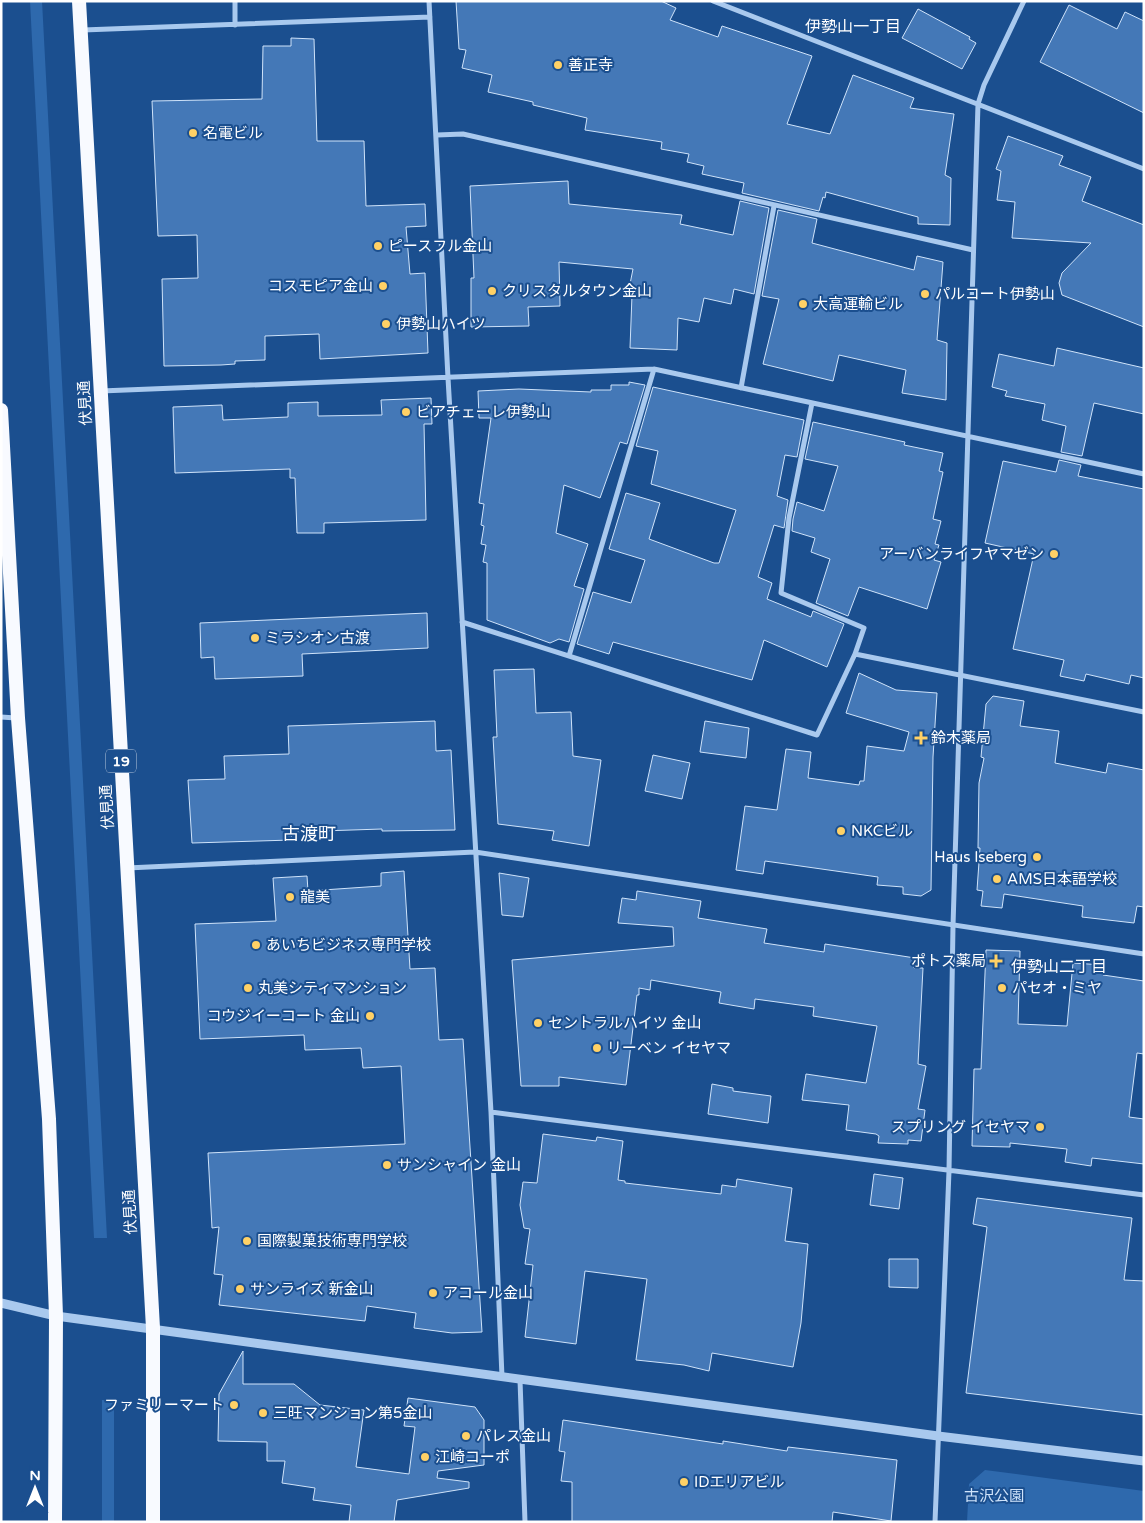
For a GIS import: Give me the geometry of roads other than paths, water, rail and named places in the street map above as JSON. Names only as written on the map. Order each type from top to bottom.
[{"type":"highway","name":"伏見通","points":[[79,1],[153,1328],[153,1522]]},
{"type":"highway","points":[[1,410],[18,718],[49,1119],[56,1316],[54,1522]]},
{"type":"street","points":[[235,1],[235,24]]},
{"type":"street","points":[[429,1],[448,378],[491,1112],[502,1377]]},
{"type":"street","points":[[713,1],[1144,169]]},
{"type":"street","points":[[935,1522],[949,1171],[953,926],[978,104],[984,85],[1024,1]]},
{"type":"street","points":[[80,30],[430,17]]},
{"type":"street","points":[[437,135],[463,134],[974,250]]},
{"type":"street","points":[[741,388],[774,206]]},
{"type":"street","points":[[100,390],[654,369],[1144,474]]},
{"type":"street","points":[[570,656],[654,369]]},
{"type":"street","points":[[462,622],[817,735],[855,654],[864,628],[781,593],[789,518],[812,404]]},
{"type":"street","points":[[855,654],[1144,712]]},
{"type":"street","points":[[1,718],[18,718]]},
{"type":"street","points":[[127,868],[475,852],[1144,954]]},
{"type":"street","points":[[491,1112],[1144,1195]]},
{"type":"street","points":[[1,1303],[56,1316],[938,1436],[1144,1461]]},
{"type":"street","points":[[520,1380],[525,1522]]},
{"type":"place","name":"善正寺","points":[[558,65]]},
{"type":"place","name":"名電ビル","points":[[193,133]]},
{"type":"place","name":"ピースフル金山","points":[[378,246]]},
{"type":"place","name":"コスモピア金山","points":[[383,286]]},
{"type":"place","name":"クリスタルタウン金山","points":[[492,291]]},
{"type":"place","name":"パルコート伊勢山","points":[[925,294]]},
{"type":"place","name":"大高運輸ビル","points":[[803,304]]},
{"type":"place","name":"伊勢山ハイツ","points":[[386,324]]},
{"type":"place","name":"ビアチェーレ伊勢山","points":[[406,412]]},
{"type":"place","name":"アーバンライフヤマゼン","points":[[1054,554]]},
{"type":"place","name":"ミラシオン古渡","points":[[255,638]]},
{"type":"place","name":"鈴木薬局","points":[[921,738]]},
{"type":"place","name":"NKCビル","points":[[841,831]]},
{"type":"place","name":"Haus Iseberg","points":[[1037,857]]},
{"type":"place","name":"AMS日本語学校","points":[[997,879]]},
{"type":"place","name":"龍美","points":[[290,897]]},
{"type":"place","name":"あいちビジネス専門学校","points":[[256,945]]},
{"type":"place","name":"ポトス薬局","points":[[996,961]]},
{"type":"place","name":"丸美シティマンション","points":[[248,988]]},
{"type":"place","name":"パセオ・ミヤ","points":[[1002,988]]},
{"type":"place","name":"コウジイーコート 金山","points":[[370,1016]]},
{"type":"place","name":"セントラルハイツ 金山","points":[[538,1023]]},
{"type":"place","name":"リーベン イセヤマ","points":[[597,1048]]},
{"type":"place","name":"スプリング イセヤマ","points":[[1040,1127]]},
{"type":"place","name":"サンシャイン 金山","points":[[387,1165]]},
{"type":"place","name":"国際製菓技術専門学校","points":[[247,1241]]},
{"type":"place","name":"サンライズ 新金山","points":[[240,1289]]},
{"type":"place","name":"アコール金山","points":[[433,1293]]},
{"type":"place","name":"ファミリーマート","points":[[234,1405]]},
{"type":"place","name":"三旺マンション第5金山","points":[[263,1413]]},
{"type":"place","name":"パレス金山","points":[[466,1436]]},
{"type":"place","name":"江崎コーポ","points":[[425,1457]]},
{"type":"place","name":"IDエリアビル","points":[[684,1482]]},
{"type":"district","name":"伊勢山一丁目","points":[[853,27]]},
{"type":"district","name":"古渡町","points":[[309,834]]},
{"type":"district","name":"伊勢山二丁目","points":[[1059,967]]},
{"type":"park label","name":"古沢公園","points":[[994,1496]]}]
